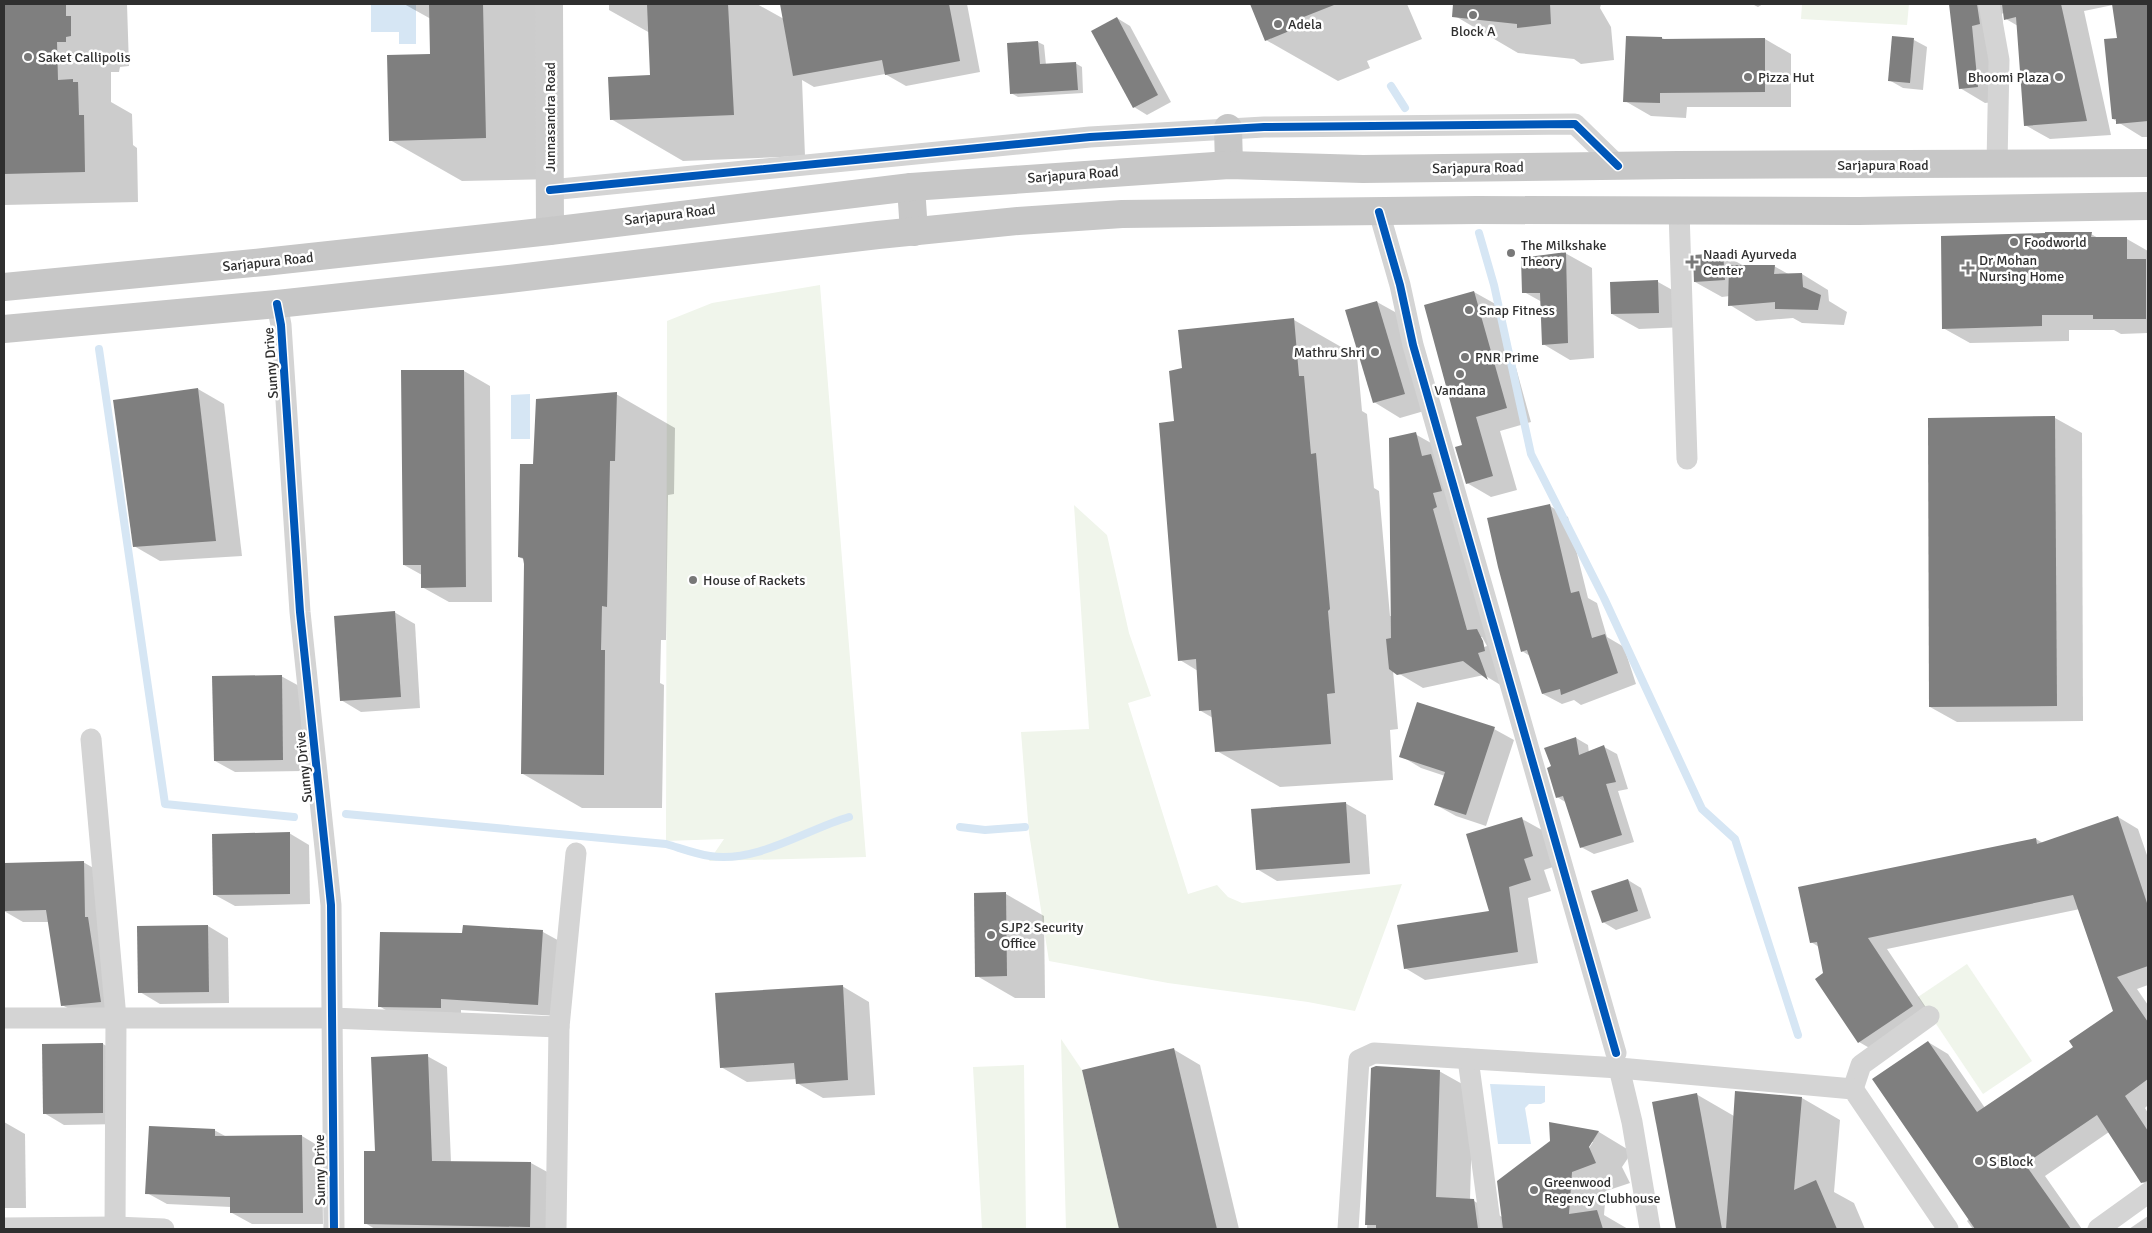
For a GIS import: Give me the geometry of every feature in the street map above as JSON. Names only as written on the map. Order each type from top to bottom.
[{"type":"main road","points":[[1228,128],[1228,165]]},
{"type":"main road","name":"Sarjapura Road","points":[[4,287],[170,272],[550,231],[911,187],[1228,165],[1363,169],[2148,163]]},
{"type":"main road","points":[[911,187],[914,232]]},
{"type":"main road","points":[[876,191],[878,235]]},
{"type":"main road","points":[[4,329],[277,304],[500,280],[878,235],[1018,221],[1122,214],[1477,210],[1859,211],[2148,206]]},
{"type":"street","name":"Junnasandra Road","points":[[550,4],[550,231]]},
{"type":"street","points":[[1989,4],[1999,60],[1997,164]]},
{"type":"street","points":[[550,190],[1021,143],[1228,128],[1575,124],[1618,166]]},
{"type":"street","points":[[1679,210],[1688,459]]},
{"type":"street","points":[[1379,212],[1400,285],[1413,345],[1618,1060],[1632,1122],[1650,1229]]},
{"type":"street","name":"Sunny Drive","points":[[277,304],[281,325],[300,612],[331,905],[334,1229]]},
{"type":"street","points":[[91,739],[116,1018],[115,1228]]},
{"type":"street","points":[[556,1229],[558,1027],[576,852]]},
{"type":"street","points":[[1853,1089],[1861,1065],[1929,1016]]},
{"type":"street","points":[[4,1018],[331,1018],[558,1027]]},
{"type":"street","points":[[1348,1229],[1359,1060],[1374,1053],[1468,1060],[1618,1060],[1853,1089],[1948,1229]]},
{"type":"street","points":[[1468,1060],[1491,1229]]},
{"type":"street","points":[[2098,1229],[2148,1193]]},
{"type":"street","points":[[4,1228],[164,1229]]},
{"type":"shaded area","points":[[1802,4],[1909,4],[1907,25],[1801,19]]},
{"type":"shaded area","points":[[820,285],[866,857],[709,861],[724,839],[666,841],[667,321],[712,303]]},
{"type":"shaded area","points":[[1074,505],[1107,535],[1129,633],[1151,696],[1128,703],[1188,894],[1217,885],[1228,897],[1242,903],[1402,884],[1355,1011],[1308,1002],[1168,983],[1049,961],[1029,833],[1021,732],[1089,729]]},
{"type":"shaded area","points":[[1967,964],[2032,1061],[1983,1094],[1918,997]]},
{"type":"shaded area","points":[[1061,1039],[1082,1070],[1119,1229],[1066,1229]]},
{"type":"shaded area","points":[[1024,1065],[1026,1229],[982,1229],[973,1067]]},
{"type":"water","points":[[371,5],[416,5],[416,44],[399,44],[399,32],[371,32]]},
{"type":"water","points":[[530,394],[530,439],[511,439],[511,395]]},
{"type":"water","points":[[1490,1084],[1545,1086],[1545,1102],[1529,1104],[1525,1108],[1531,1144],[1498,1144]]},
{"type":"building","points":[[4,4],[66,4],[66,16],[71,16],[71,36],[66,37],[66,42],[57,42],[58,80],[73,79],[73,82],[78,82],[79,115],[84,115],[85,172],[4,174]]},
{"type":"building","points":[[429,4],[483,4],[486,138],[389,141],[387,55],[430,54]]},
{"type":"building","points":[[647,4],[728,4],[734,115],[610,120],[608,77],[650,75]]},
{"type":"building","points":[[780,4],[949,4],[960,61],[885,75],[882,60],[793,76]]},
{"type":"building","name":"Adela","points":[[1250,4],[1334,5],[1296,20],[1299,27],[1265,41]]},
{"type":"building","name":"Block A","points":[[1453,4],[1550,4],[1551,24],[1517,28],[1517,24],[1452,17]]},
{"type":"building","points":[[1949,4],[1977,4],[1980,24],[1972,26],[1978,87],[1959,89]]},
{"type":"building","name":"Bhoomi Plaza","points":[[2002,4],[2061,4],[2087,121],[2024,126],[2016,17],[2004,20]]},
{"type":"building","points":[[2112,4],[2148,4],[2148,121],[2116,124],[2116,119],[2112,119],[2104,39],[2117,38]]},
{"type":"building","points":[[1117,17],[1158,95],[1133,108],[1091,31]]},
{"type":"building","points":[[1626,36],[1662,37],[1662,39],[1765,38],[1765,92],[1660,93],[1660,103],[1623,102]]},
{"type":"building","points":[[1892,36],[1914,38],[1910,83],[1888,81]]},
{"type":"building","points":[[1038,41],[1040,64],[1076,62],[1078,90],[1010,94],[1007,43]]},
{"type":"building","points":[[2092,232],[2091,237],[2127,237],[2127,259],[2146,259],[2146,319],[2093,319],[2093,315],[2042,315],[2042,326],[1942,329],[1941,236]]},
{"type":"building","points":[[1566,252],[1568,343],[1542,345],[1540,293],[1522,293],[1521,258]]},
{"type":"building","points":[[1723,253],[1725,280],[1694,282],[1693,255]]},
{"type":"building","points":[[1729,265],[1775,265],[1774,274],[1802,273],[1803,287],[1821,295],[1818,310],[1775,309],[1775,302],[1728,306]]},
{"type":"building","points":[[1658,280],[1659,313],[1611,314],[1610,282]]},
{"type":"building","name":"PNR Prime","points":[[1474,291],[1507,408],[1476,417],[1493,476],[1466,484],[1455,447],[1462,445],[1424,305]]},
{"type":"building","name":"Mathru Shri","points":[[1377,301],[1405,394],[1373,403],[1345,310]]},
{"type":"building","points":[[1294,318],[1299,376],[1304,376],[1311,454],[1316,453],[1330,609],[1328,611],[1335,693],[1327,694],[1331,744],[1215,752],[1211,710],[1199,711],[1196,659],[1178,661],[1159,423],[1174,421],[1169,371],[1182,368],[1178,330]]},
{"type":"building","points":[[401,370],[464,370],[466,587],[421,588],[421,565],[403,565]]},
{"type":"building","points":[[198,388],[216,541],[133,547],[113,400]]},
{"type":"building","points":[[617,392],[615,461],[610,461],[607,607],[602,606],[601,650],[605,650],[604,775],[521,774],[524,564],[523,558],[518,557],[520,464],[533,464],[536,399]]},
{"type":"building","points":[[2055,416],[2057,706],[1929,707],[1928,418]]},
{"type":"building","points":[[1416,432],[1422,456],[1431,454],[1442,491],[1433,493],[1437,507],[1433,509],[1467,630],[1477,629],[1483,641],[1485,651],[1478,653],[1488,680],[1463,661],[1397,675],[1389,669],[1386,639],[1391,638],[1389,438]]},
{"type":"building","points":[[1550,504],[1571,593],[1579,591],[1592,638],[1605,634],[1618,673],[1561,695],[1560,689],[1542,694],[1527,650],[1521,652],[1487,518]]},
{"type":"building","points":[[395,611],[401,697],[340,701],[334,616]]},
{"type":"building","points":[[282,675],[283,760],[214,761],[212,676]]},
{"type":"building","points":[[1417,702],[1495,727],[1466,815],[1434,805],[1445,772],[1399,757]]},
{"type":"building","points":[[1576,737],[1579,755],[1604,745],[1616,782],[1606,784],[1622,835],[1580,848],[1563,796],[1556,798],[1547,768],[1551,766],[1544,748]]},
{"type":"building","points":[[1346,802],[1350,863],[1256,870],[1251,809]]},
{"type":"building","points":[[2118,816],[2148,906],[2148,966],[2117,977],[2148,1022],[2148,1079],[2125,1096],[2148,1131],[2148,1181],[2141,1183],[2097,1115],[2025,1164],[2071,1229],[1975,1229],[1872,1079],[1928,1041],[1977,1112],[2073,1047],[2069,1041],[2113,1011],[2073,895],[1868,938],[1913,1006],[1858,1043],[1815,979],[1823,973],[1817,942],[1810,943],[1798,887],[2036,838],[2037,844]]},
{"type":"building","points":[[1522,817],[1533,856],[1524,859],[1531,880],[1509,887],[1518,952],[1404,969],[1397,925],[1489,911],[1466,834]]},
{"type":"building","points":[[290,832],[290,894],[213,895],[212,834]]},
{"type":"building","points":[[84,861],[85,917],[88,917],[101,1002],[61,1006],[46,910],[4,911],[4,863]]},
{"type":"building","points":[[1628,879],[1638,911],[1602,923],[1591,891]]},
{"type":"building","name":"SJP2 Security Office","points":[[1006,892],[1007,976],[975,977],[974,893]]},
{"type":"building","points":[[208,925],[209,992],[138,993],[137,926]]},
{"type":"building","points":[[463,925],[543,930],[538,1005],[441,999],[441,1008],[378,1007],[380,932],[462,933]]},
{"type":"building","points":[[843,985],[848,1080],[796,1084],[794,1063],[720,1068],[715,993]]},
{"type":"building","points":[[103,1043],[103,1113],[43,1114],[42,1044]]},
{"type":"building","points":[[1174,1048],[1217,1229],[1119,1229],[1082,1070]]},
{"type":"building","points":[[428,1054],[432,1161],[531,1162],[530,1227],[364,1224],[364,1151],[375,1151],[371,1057]]},
{"type":"building","points":[[1376,1066],[1440,1070],[1436,1197],[1474,1199],[1478,1229],[1376,1229],[1376,1225],[1365,1225],[1371,1068]]},
{"type":"building","points":[[1735,1091],[1802,1097],[1794,1190],[1816,1180],[1837,1229],[1726,1229]]},
{"type":"building","points":[[1697,1093],[1722,1229],[1676,1229],[1652,1102]]},
{"type":"building","name":"Greenwood Regency Clubhouse","points":[[1549,1122],[1599,1131],[1589,1147],[1596,1163],[1572,1172],[1569,1214],[1597,1210],[1603,1229],[1503,1229],[1497,1181],[1550,1141]]},
{"type":"building","points":[[149,1126],[215,1129],[215,1136],[302,1135],[303,1213],[230,1213],[230,1197],[145,1194]]},
{"type":"waterway","points":[[1391,86],[1405,108]]},
{"type":"waterway","points":[[1479,233],[1494,285],[1531,454],[1604,598],[1702,809],[1735,839],[1798,1035]]},
{"type":"waterway","points":[[99,349],[165,804],[294,817]]},
{"type":"waterway","points":[[346,814],[666,844],[704,855],[728,857],[746,855],[763,850],[849,817]]},
{"type":"waterway","points":[[960,827],[985,830],[1025,827]]},
{"type":"cycle path","points":[[550,190],[1090,137],[1264,127],[1575,124],[1618,166]]},
{"type":"cycle path","points":[[1379,212],[1400,285],[1413,345],[1616,1053]]},
{"type":"cycle path","points":[[277,304],[281,325],[300,612],[331,905],[334,1229]]},
{"type":"place","name":"Block A","points":[[1473,15]]},
{"type":"place","name":"Adela","points":[[1278,24]]},
{"type":"place","name":"Saket Callipolis","points":[[28,57]]},
{"type":"place","name":"Pizza Hut","points":[[1748,77]]},
{"type":"place","name":"Bhoomi Plaza","points":[[2059,77]]},
{"type":"place","name":"Foodworld","points":[[2014,242]]},
{"type":"place","name":"The Milkshake Theory","points":[[1511,253]]},
{"type":"place","name":"Naadi Ayurveda Center","points":[[1692,262]]},
{"type":"place","name":"Dr Mohan Nursing Home","points":[[1968,268]]},
{"type":"place","name":"Snap Fitness","points":[[1469,310]]},
{"type":"place","name":"Mathru Shri","points":[[1375,352]]},
{"type":"place","name":"PNR Prime","points":[[1465,357]]},
{"type":"place","name":"Vandana","points":[[1460,374]]},
{"type":"place","name":"House of Rackets","points":[[693,580]]},
{"type":"place","name":"SJP2 Security Office","points":[[991,935]]},
{"type":"place","name":"S Block","points":[[1979,1161]]},
{"type":"place","name":"Greenwood Regency Clubhouse","points":[[1534,1190]]}]
